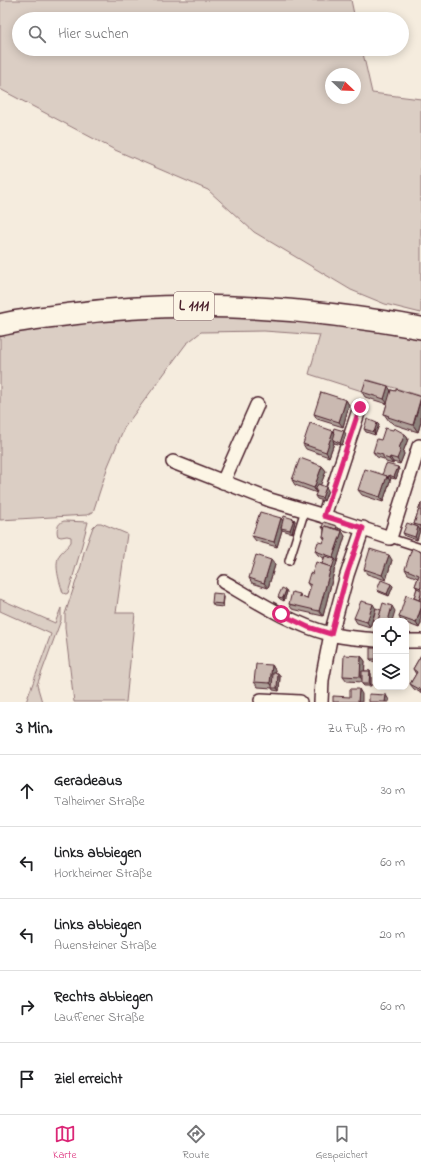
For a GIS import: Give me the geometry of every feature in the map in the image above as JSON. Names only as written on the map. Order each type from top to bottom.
[{"type":"main road","name":"L 1111","points":[[0,325],[98,310],[169,306],[256,309],[333,314],[421,328]]},
{"type":"street","points":[[223,482],[257,405]]},
{"type":"street","points":[[324,516],[360,407]]},
{"type":"street","points":[[173,462],[270,500],[363,528],[390,538],[419,446]]},
{"type":"street","points":[[321,702],[322,680],[331,634],[347,574],[363,528]]},
{"type":"street","points":[[224,582],[302,624],[331,634],[373,640]]},
{"type":"street","points":[[409,641],[421,641]]},
{"type":"street","points":[[261,700],[300,702]]},
{"type":"lane","points":[[289,561],[305,510]]},
{"type":"lane","points":[[390,538],[421,548]]},
{"type":"shaded area","points":[[0,0],[351,0],[354,12],[12,12],[12,56],[364,56],[372,93],[421,99],[421,313],[385,304],[351,290],[254,232],[208,190],[115,150],[0,89]]},
{"type":"shaded area","points":[[203,310],[421,333],[421,396],[369,380],[365,392],[309,374],[320,335],[264,331],[201,332],[186,344],[124,428],[108,466],[93,512],[87,515],[0,520],[0,330]]},
{"type":"shaded area","points":[[64,521],[88,522],[68,593],[66,594],[63,593],[57,568],[60,554],[71,542],[71,537],[58,536],[58,527],[60,523]]},
{"type":"shaded area","points":[[97,523],[101,523],[127,534],[116,613],[135,613],[126,702],[74,702],[65,628],[65,614],[81,566],[84,552],[93,527]]},
{"type":"shaded area","points":[[0,599],[55,623],[61,608],[61,620],[37,685],[42,702],[26,702],[51,634],[0,611]]},
{"type":"building","points":[[366,380],[388,386],[384,399],[362,392]]},
{"type":"building","points":[[396,389],[421,397],[413,425],[388,417],[389,416],[384,414],[391,390],[396,391]]},
{"type":"building","points":[[321,392],[346,400],[339,422],[314,414]]},
{"type":"building","points":[[367,419],[377,423],[374,432],[364,429]]},
{"type":"building","points":[[310,423],[333,431],[326,452],[303,444]]},
{"type":"building","points":[[334,428],[344,431],[340,443],[333,440],[335,433],[333,431]]},
{"type":"building","points":[[385,428],[393,430],[394,428],[405,434],[399,448],[401,449],[397,459],[390,457],[389,459],[383,457],[383,455],[373,452],[377,439],[381,440]]},
{"type":"building","points":[[300,458],[322,466],[314,488],[292,480]]},
{"type":"building","points":[[386,464],[398,467],[394,477],[389,475],[388,479],[387,476],[382,475]]},
{"type":"building","points":[[365,469],[387,476],[380,497],[358,490]]},
{"type":"building","points":[[318,484],[326,487],[322,498],[315,496],[317,491],[315,491]]},
{"type":"building","points":[[421,503],[421,526],[414,524]]},
{"type":"building","points":[[260,512],[281,518],[274,542],[252,536]]},
{"type":"building","points":[[284,516],[294,519],[290,530],[281,528]]},
{"type":"building","points":[[324,522],[337,526],[336,529],[325,526],[325,528],[322,527]]},
{"type":"building","points":[[407,523],[418,527],[415,537],[403,533]]},
{"type":"building","points":[[325,526],[342,531],[333,557],[315,551],[318,542],[323,543],[325,538],[323,537]]},
{"type":"building","points":[[412,548],[421,552],[421,588],[415,586],[419,575],[405,569]]},
{"type":"building","points":[[370,549],[389,555],[382,575],[364,569]]},
{"type":"building","points":[[256,555],[271,560],[264,583],[249,578]]},
{"type":"building","points":[[325,556],[335,559],[332,568],[322,564]]},
{"type":"building","points":[[316,562],[331,567],[319,611],[289,604],[292,592],[300,594],[299,596],[307,599],[311,585],[307,583]]},
{"type":"building","points":[[381,580],[391,584],[387,594],[377,590]]},
{"type":"building","points":[[282,588],[286,590],[283,598],[278,597]]},
{"type":"building","points":[[417,588],[421,590],[419,600],[414,598]]},
{"type":"building","points":[[213,593],[223,594],[222,604],[212,603]]},
{"type":"building","points":[[406,595],[421,601],[421,608],[416,623],[409,621],[409,618],[399,617]]},
{"type":"building","points":[[361,601],[373,604],[367,622],[354,618]]},
{"type":"building","points":[[383,603],[392,606],[389,618],[379,618]]},
{"type":"building","points":[[376,608],[381,610],[379,618],[374,618]]},
{"type":"building","points":[[370,648],[373,648],[373,659],[370,659]]},
{"type":"building","points":[[344,655],[361,656],[360,677],[343,676]]},
{"type":"building","points":[[421,655],[421,690],[410,684],[417,672],[413,669]]},
{"type":"building","points":[[256,664],[272,665],[270,683],[254,682]]},
{"type":"building","points":[[362,671],[370,671],[369,684],[362,684]]},
{"type":"building","points":[[273,673],[278,673],[277,688],[272,688]]},
{"type":"building","points":[[350,689],[359,689],[358,702],[333,702],[333,696],[350,697]]},
{"type":"building","points":[[369,694],[386,695],[385,702],[369,702]]},
{"type":"route","points":[[281,614],[308,627],[331,634],[347,574],[363,528],[324,516],[360,407]]}]
